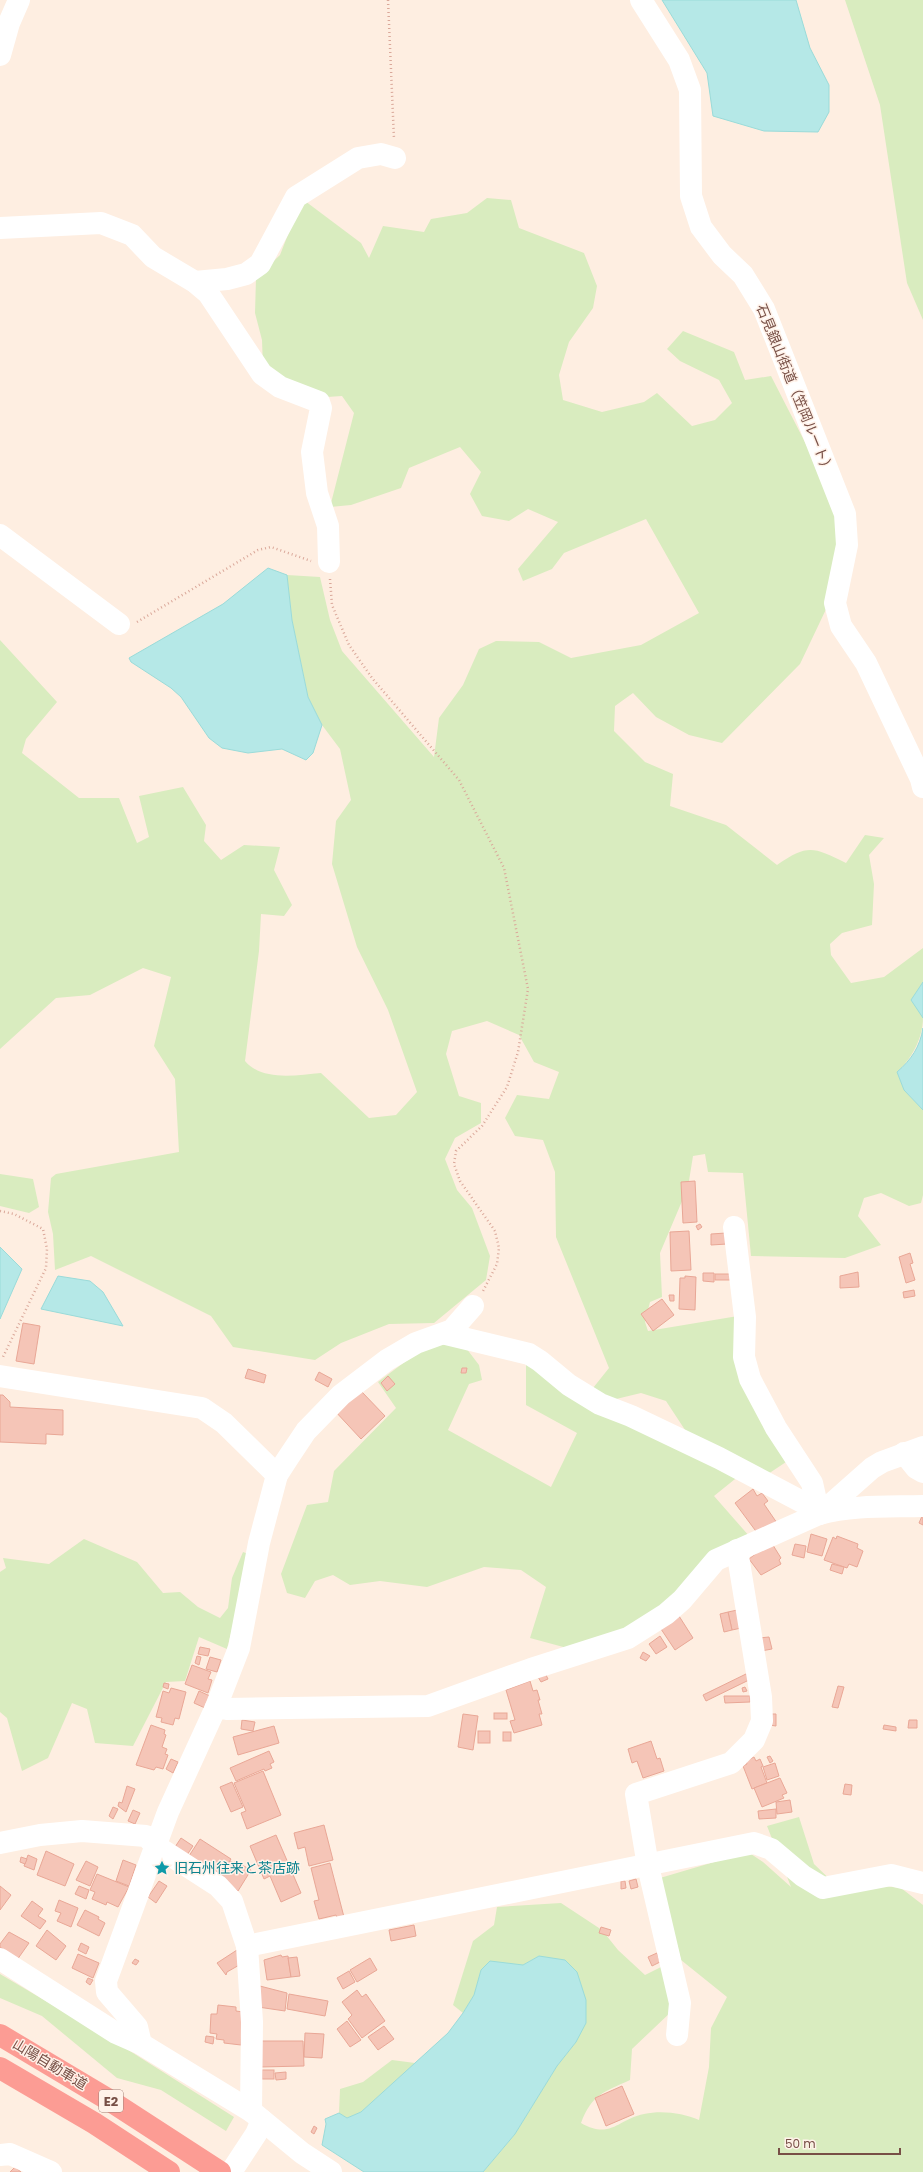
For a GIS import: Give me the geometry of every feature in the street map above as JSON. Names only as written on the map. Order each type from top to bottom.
[{"type":"highway","name":"山陽自動車道","points":[[0,2035],[109,2100],[220,2172]]},
{"type":"highway","name":"山陽自動車道","points":[[0,2068],[94,2123],[169,2172]]},
{"type":"street","points":[[0,54],[9,22],[19,0]]},
{"type":"street","name":"石見銀山街道（笠岡ルート）","points":[[641,0],[679,60],[690,90],[692,196],[701,227],[722,255],[743,275],[764,308],[845,514],[847,545],[835,603],[841,626],[866,664],[921,778],[923,788]]},
{"type":"street","points":[[195,282],[227,279],[246,274],[260,264],[296,197],[358,158],[381,154],[395,158]]},
{"type":"street","points":[[0,228],[101,223],[132,235],[153,257],[195,282],[208,294],[262,374],[280,387],[318,402],[321,408],[312,452],[317,493],[328,526],[329,562]]},
{"type":"street","points":[[0,535],[119,624]]},
{"type":"street","points":[[734,1227],[745,1317],[744,1357],[750,1379],[776,1428],[812,1483],[819,1514]]},
{"type":"street","points":[[141,2044],[137,2027],[107,1992],[106,1981],[168,1812],[216,1707],[239,1648],[259,1543],[277,1475],[306,1430],[341,1395],[387,1360],[416,1343],[446,1334],[452,1330],[473,1306]]},
{"type":"street","points":[[446,1334],[529,1354],[540,1361],[569,1385],[600,1404],[631,1416],[719,1458],[808,1506],[819,1514]]},
{"type":"street","points":[[0,1376],[202,1408],[224,1423],[277,1475]]},
{"type":"street","points":[[819,1514],[872,1468],[914,1450],[916,1468],[923,1472]]},
{"type":"street","points":[[216,1707],[227,1709],[407,1708],[428,1706],[531,1669],[628,1638],[666,1614],[682,1600],[716,1560],[819,1514],[835,1510],[867,1507],[923,1506]]},
{"type":"street","points":[[677,2035],[680,2003],[648,1866],[636,1794],[731,1763],[754,1740],[762,1721],[762,1697],[738,1550]]},
{"type":"street","points":[[0,1843],[40,1835],[82,1831],[146,1836],[156,1846],[218,1886],[232,1901],[248,1946],[256,2122],[231,2172]]},
{"type":"street","points":[[248,1946],[648,1866],[754,1843],[770,1849],[803,1876],[824,1888],[891,1875],[923,1883]]},
{"type":"street","points":[[0,1959],[116,2033],[141,2044],[331,2172]]},
{"type":"street","points":[[0,2155],[10,2154],[51,2172]]},
{"type":"path","points":[[388,0],[395,158]]},
{"type":"path","points":[[119,624],[135,624],[258,550],[271,547],[315,563],[329,562],[332,606],[349,645],[372,678],[459,780],[504,868],[528,989],[518,1052],[508,1088],[482,1126],[456,1151],[454,1164],[460,1181],[495,1231],[499,1248],[497,1264],[488,1283],[473,1306]]},
{"type":"path","points":[[0,1211],[14,1214],[43,1229],[47,1249],[46,1268],[0,1363]]},
{"type":"green space","points":[[845,0],[923,0],[923,320],[907,283],[880,105]]},
{"type":"green space","points":[[487,198],[511,200],[519,228],[584,253],[597,286],[593,308],[569,342],[559,375],[563,400],[602,412],[644,402],[657,393],[692,426],[715,420],[732,403],[719,380],[680,361],[667,349],[683,331],[734,352],[745,380],[771,376],[828,487],[836,518],[837,544],[829,603],[800,664],[722,743],[689,735],[656,717],[633,693],[615,706],[614,731],[645,762],[673,774],[670,806],[726,825],[777,865],[796,854],[811,850],[818,851],[846,863],[865,835],[884,838],[869,855],[874,884],[872,925],[842,933],[830,944],[831,955],[851,983],[884,977],[923,948],[923,982],[911,1000],[923,1018],[921,1033],[911,1055],[897,1072],[904,1090],[923,1110],[923,1195],[921,1203],[909,1206],[881,1193],[864,1198],[858,1216],[881,1245],[845,1258],[751,1256],[743,1173],[708,1172],[705,1154],[693,1156],[688,1187],[660,1253],[662,1297],[650,1302],[645,1322],[648,1331],[738,1316],[789,1460],[768,1474],[689,1436],[666,1401],[641,1393],[612,1400],[593,1388],[609,1368],[556,1237],[555,1172],[543,1140],[515,1136],[505,1118],[517,1095],[549,1099],[559,1072],[534,1062],[519,1035],[487,1021],[452,1031],[446,1054],[459,1096],[481,1103],[481,1123],[455,1138],[445,1159],[457,1190],[472,1208],[490,1256],[486,1280],[434,1323],[389,1324],[341,1343],[315,1360],[233,1347],[211,1316],[91,1256],[55,1270],[53,1234],[48,1212],[51,1178],[56,1174],[179,1152],[175,1079],[154,1046],[171,977],[143,968],[90,995],[56,998],[0,1049],[0,640],[57,702],[26,739],[22,753],[79,798],[119,798],[137,843],[149,837],[139,796],[183,787],[206,825],[204,841],[221,860],[244,845],[280,847],[274,870],[292,905],[284,916],[261,914],[259,951],[245,1061],[252,1068],[271,1075],[291,1076],[321,1073],[369,1118],[396,1115],[417,1092],[388,1010],[357,947],[332,864],[336,821],[351,800],[340,749],[322,725],[308,697],[292,620],[287,575],[320,577],[330,620],[342,651],[434,757],[439,718],[463,685],[479,649],[496,641],[539,642],[571,658],[641,645],[699,613],[646,519],[564,553],[552,569],[523,581],[518,569],[558,522],[528,509],[509,521],[482,516],[470,494],[481,472],[460,447],[409,468],[401,488],[351,505],[330,507],[354,413],[342,396],[327,397],[263,368],[262,340],[255,313],[256,278],[280,255],[294,219],[305,201],[361,243],[369,258],[383,226],[424,232],[431,219],[467,213]]},
{"type":"green space","points":[[0,1174],[33,1179],[39,1207],[29,1213],[0,1206]]},
{"type":"green space","points":[[434,1340],[463,1344],[479,1365],[482,1380],[469,1384],[448,1430],[551,1487],[577,1433],[526,1405],[526,1364],[740,1475],[714,1496],[750,1537],[663,1608],[630,1627],[567,1648],[530,1638],[546,1587],[521,1570],[484,1567],[427,1587],[380,1581],[350,1585],[333,1575],[315,1581],[305,1598],[287,1593],[281,1574],[307,1505],[328,1502],[334,1471],[396,1408],[378,1382]]},
{"type":"green space","points":[[84,1539],[137,1562],[163,1593],[180,1592],[198,1607],[220,1618],[228,1608],[232,1578],[243,1552],[251,1555],[227,1649],[199,1637],[185,1681],[166,1682],[133,1746],[95,1743],[87,1709],[72,1703],[48,1758],[22,1771],[7,1718],[0,1712],[0,1572],[6,1568],[3,1558],[49,1564]]},
{"type":"green space","points":[[799,1817],[814,1864],[845,1894],[875,1885],[901,1888],[923,1905],[923,2172],[483,2172],[515,2134],[557,2066],[576,2042],[539,1956],[523,1965],[481,1970],[474,1995],[463,2013],[453,2005],[473,1941],[494,1925],[497,1907],[561,1903],[602,1930],[618,1950],[645,1975],[663,1966],[672,2011],[632,2049],[630,2080],[606,2091],[594,2100],[585,2113],[581,2123],[591,2128],[607,2129],[644,2114],[658,2112],[679,2114],[699,2120],[709,2067],[711,2028],[727,1997],[681,1960],[660,1878],[748,1852],[763,1862],[791,1887],[767,1826]]},
{"type":"green space","points":[[0,1974],[122,2046],[234,2117],[226,2131],[161,2090],[117,2078],[42,2016],[0,1998]]},
{"type":"green space","points":[[392,2060],[415,2063],[361,2112],[347,2118],[339,2113],[340,2089],[363,2082]]},
{"type":"water","points":[[662,0],[796,0],[810,48],[829,85],[829,112],[818,132],[764,131],[713,116],[707,73]]},
{"type":"water","points":[[268,568],[287,575],[292,620],[308,697],[322,725],[313,753],[306,760],[282,749],[248,753],[222,748],[209,738],[181,697],[171,688],[131,662],[129,658],[223,604]]},
{"type":"water","points":[[923,982],[923,1018],[911,1000]]},
{"type":"water","points":[[923,1028],[923,1110],[904,1090],[897,1072],[907,1063],[914,1053],[920,1041]]},
{"type":"water","points":[[0,1247],[22,1269],[0,1319]]},
{"type":"water","points":[[58,1276],[90,1281],[103,1292],[123,1326],[41,1309]]},
{"type":"water","points":[[539,1956],[565,1960],[577,1972],[586,2000],[586,2023],[576,2042],[557,2066],[515,2134],[483,2172],[364,2172],[322,2145],[326,2124],[325,2119],[339,2113],[347,2118],[361,2112],[448,2033],[474,1995],[481,1970],[490,1961],[523,1965]]},
{"type":"building","points":[[695,1181],[697,1222],[683,1223],[681,1182]]},
{"type":"building","points":[[700,1224],[702,1227],[698,1230],[696,1226]]},
{"type":"building","points":[[689,1231],[691,1270],[671,1271],[670,1232]]},
{"type":"building","points":[[726,1233],[727,1244],[711,1245],[711,1234]]},
{"type":"building","points":[[910,1253],[913,1263],[910,1264],[915,1280],[906,1283],[899,1257]]},
{"type":"building","points":[[858,1272],[859,1287],[840,1288],[840,1276]]},
{"type":"building","points":[[703,1273],[714,1273],[714,1282],[703,1281]]},
{"type":"building","points":[[715,1274],[731,1274],[731,1280],[715,1280]]},
{"type":"building","points":[[685,1276],[696,1277],[695,1310],[679,1309],[680,1278],[685,1278]]},
{"type":"building","points":[[914,1290],[915,1296],[904,1298],[903,1292]]},
{"type":"building","points":[[669,1295],[674,1295],[674,1301],[670,1301]]},
{"type":"building","points":[[662,1299],[674,1315],[653,1331],[641,1314]]},
{"type":"building","points":[[23,1323],[40,1326],[34,1364],[16,1361]]},
{"type":"building","points":[[462,1368],[467,1368],[466,1373],[461,1373]]},
{"type":"building","points":[[248,1369],[266,1375],[264,1383],[245,1378]]},
{"type":"building","points":[[319,1372],[332,1379],[328,1387],[315,1380]]},
{"type":"building","points":[[388,1376],[395,1384],[387,1391],[381,1383]]},
{"type":"building","points":[[362,1392],[385,1416],[361,1439],[334,1410]]},
{"type":"building","points":[[0,1395],[3,1395],[10,1402],[10,1407],[63,1410],[63,1435],[46,1434],[46,1444],[0,1442]]},
{"type":"building","points":[[753,1489],[757,1496],[762,1493],[768,1501],[764,1504],[777,1523],[758,1534],[735,1503]]},
{"type":"building","points":[[922,1516],[923,1517],[923,1525],[919,1523]]},
{"type":"building","points":[[811,1534],[827,1539],[822,1556],[807,1552]]},
{"type":"building","points":[[837,1536],[858,1544],[857,1548],[863,1551],[857,1567],[849,1564],[847,1568],[824,1560],[833,1537],[836,1539]]},
{"type":"building","points":[[771,1542],[781,1558],[779,1560],[781,1564],[761,1575],[749,1559]]},
{"type":"building","points":[[795,1544],[806,1546],[804,1558],[792,1555]]},
{"type":"building","points":[[832,1564],[844,1567],[842,1574],[830,1570]]},
{"type":"building","points":[[742,1609],[746,1627],[732,1630],[728,1612]]},
{"type":"building","points":[[728,1612],[732,1630],[724,1632],[720,1614]]},
{"type":"building","points":[[679,1616],[693,1638],[675,1650],[661,1629]]},
{"type":"building","points":[[660,1636],[667,1647],[656,1654],[649,1644]]},
{"type":"building","points":[[769,1637],[772,1649],[761,1651],[759,1638]]},
{"type":"building","points":[[200,1647],[210,1649],[208,1656],[198,1654]]},
{"type":"building","points":[[643,1652],[650,1656],[646,1661],[640,1658]]},
{"type":"building","points":[[197,1656],[201,1657],[199,1665],[195,1663]]},
{"type":"building","points":[[210,1657],[221,1660],[217,1672],[206,1669]]},
{"type":"building","points":[[192,1665],[211,1672],[208,1679],[212,1680],[208,1693],[185,1684]]},
{"type":"building","points":[[545,1673],[548,1679],[541,1682],[538,1677]]},
{"type":"building","points":[[748,1673],[751,1679],[706,1701],[703,1695]]},
{"type":"building","points":[[530,1681],[533,1691],[537,1690],[540,1700],[538,1700],[542,1714],[539,1714],[542,1725],[514,1733],[510,1721],[515,1720],[506,1690]]},
{"type":"building","points":[[164,1683],[169,1684],[168,1689],[163,1687]]},
{"type":"building","points":[[838,1686],[844,1687],[838,1708],[832,1707]]},
{"type":"building","points":[[745,1687],[747,1691],[743,1692],[742,1688]]},
{"type":"building","points":[[171,1688],[186,1692],[179,1719],[175,1718],[173,1725],[161,1722],[162,1718],[156,1717],[163,1691],[169,1693]]},
{"type":"building","points":[[199,1691],[210,1696],[205,1708],[194,1703]]},
{"type":"building","points":[[724,1696],[750,1696],[750,1702],[725,1703]]},
{"type":"building","points":[[494,1713],[507,1713],[507,1719],[494,1719]]},
{"type":"building","points":[[463,1714],[478,1716],[473,1750],[458,1747]]},
{"type":"building","points":[[770,1714],[776,1714],[776,1726],[769,1725]]},
{"type":"building","points":[[242,1720],[255,1722],[253,1731],[241,1729]]},
{"type":"building","points":[[909,1720],[917,1720],[917,1728],[908,1728]]},
{"type":"building","points":[[151,1725],[165,1730],[164,1734],[166,1735],[162,1747],[167,1749],[165,1754],[168,1755],[163,1769],[156,1767],[154,1770],[136,1765]]},
{"type":"building","points":[[884,1725],[896,1727],[896,1731],[883,1729]]},
{"type":"building","points":[[274,1726],[279,1743],[238,1755],[233,1737]]},
{"type":"building","points":[[478,1731],[490,1731],[490,1743],[478,1743]]},
{"type":"building","points":[[503,1732],[511,1732],[511,1741],[503,1741]]},
{"type":"building","points":[[651,1741],[657,1759],[660,1758],[664,1771],[643,1778],[637,1761],[632,1763],[628,1749]]},
{"type":"building","points":[[269,1751],[274,1762],[270,1764],[272,1768],[265,1771],[264,1769],[236,1781],[230,1768]]},
{"type":"building","points":[[770,1756],[773,1761],[770,1763],[767,1757]]},
{"type":"building","points":[[754,1757],[756,1761],[760,1759],[763,1766],[761,1767],[767,1783],[752,1789],[743,1766],[747,1764],[746,1761]]},
{"type":"building","points":[[171,1759],[178,1762],[173,1773],[166,1769]]},
{"type":"building","points":[[775,1763],[779,1776],[767,1780],[763,1767]]},
{"type":"building","points":[[263,1771],[281,1815],[247,1829],[241,1813],[246,1811],[234,1783]]},
{"type":"building","points":[[780,1778],[787,1793],[782,1795],[784,1798],[762,1807],[754,1788]]},
{"type":"building","points":[[232,1782],[243,1807],[231,1812],[220,1787]]},
{"type":"building","points":[[845,1784],[852,1785],[851,1795],[843,1794]]},
{"type":"building","points":[[127,1786],[135,1789],[126,1812],[118,1806],[119,1802],[122,1803]]},
{"type":"building","points":[[790,1800],[792,1812],[777,1814],[776,1802]]},
{"type":"building","points":[[113,1807],[118,1809],[113,1819],[109,1816]]},
{"type":"building","points":[[776,1809],[776,1818],[759,1819],[758,1811]]},
{"type":"building","points":[[133,1810],[140,1813],[135,1824],[128,1821]]},
{"type":"building","points":[[324,1825],[333,1860],[309,1866],[305,1847],[298,1849],[294,1833]]},
{"type":"building","points":[[276,1835],[301,1893],[281,1902],[270,1876],[264,1879],[250,1846]]},
{"type":"building","points":[[181,1838],[193,1846],[185,1858],[173,1850]]},
{"type":"building","points":[[200,1839],[231,1859],[218,1879],[187,1859]]},
{"type":"building","points":[[46,1851],[74,1864],[65,1886],[37,1875]]},
{"type":"building","points":[[28,1855],[37,1859],[34,1870],[24,1866]]},
{"type":"building","points":[[21,1857],[27,1859],[25,1864],[20,1862]]},
{"type":"building","points":[[123,1860],[136,1865],[129,1886],[116,1881]]},
{"type":"building","points":[[86,1861],[98,1867],[90,1886],[76,1880]]},
{"type":"building","points":[[230,1861],[234,1863],[235,1861],[251,1870],[238,1891],[219,1879]]},
{"type":"building","points":[[330,1863],[344,1917],[337,1918],[336,1915],[319,1919],[314,1901],[319,1900],[311,1868]]},
{"type":"building","points":[[97,1874],[129,1887],[118,1907],[107,1902],[106,1905],[92,1899],[95,1892],[90,1890]]},
{"type":"building","points":[[636,1879],[638,1887],[631,1889],[629,1881]]},
{"type":"building","points":[[159,1881],[167,1886],[156,1903],[148,1897]]},
{"type":"building","points":[[621,1881],[625,1881],[626,1888],[621,1889]]},
{"type":"building","points":[[0,1886],[11,1895],[0,1910]]},
{"type":"building","points":[[79,1886],[89,1890],[86,1899],[75,1894]]},
{"type":"building","points":[[59,1900],[78,1908],[71,1927],[57,1921],[61,1913],[55,1911]]},
{"type":"building","points":[[32,1901],[43,1909],[38,1916],[46,1921],[40,1929],[21,1916]]},
{"type":"building","points":[[85,1910],[99,1917],[98,1919],[105,1923],[99,1936],[77,1925]]},
{"type":"building","points":[[414,1925],[416,1936],[391,1941],[389,1930]]},
{"type":"building","points":[[601,1927],[611,1930],[609,1936],[599,1933]]},
{"type":"building","points":[[47,1930],[66,1946],[56,1960],[36,1946]]},
{"type":"building","points":[[9,1932],[29,1943],[17,1960],[0,1947],[0,1944]]},
{"type":"building","points":[[81,1943],[89,1947],[86,1954],[78,1950]]},
{"type":"building","points":[[237,1950],[241,1964],[227,1972],[226,1975],[217,1963]]},
{"type":"building","points":[[657,1953],[660,1962],[652,1966],[648,1957]]},
{"type":"building","points":[[78,1954],[99,1963],[93,1978],[72,1968]]},
{"type":"building","points":[[281,1955],[282,1957],[288,1956],[291,1977],[267,1980],[264,1960]]},
{"type":"building","points":[[297,1957],[300,1976],[291,1977],[288,1958]]},
{"type":"building","points":[[370,1958],[377,1970],[357,1982],[350,1970]]},
{"type":"building","points":[[135,1959],[139,1961],[136,1965],[132,1963]]},
{"type":"building","points":[[349,1971],[355,1982],[343,1989],[337,1978]]},
{"type":"building","points":[[88,1978],[93,1980],[90,1985],[86,1982]]},
{"type":"building","points":[[256,1985],[287,1993],[285,2011],[258,2007]]},
{"type":"building","points":[[357,1990],[362,1997],[366,1994],[385,2021],[362,2038],[348,2019],[352,2015],[342,2002]]},
{"type":"building","points":[[289,1994],[328,2001],[325,2016],[287,2009]]},
{"type":"building","points":[[218,2005],[236,2007],[236,2011],[243,2012],[241,2045],[224,2043],[224,2040],[216,2039],[217,2034],[210,2033],[211,2014],[217,2014]]},
{"type":"building","points":[[347,2021],[361,2040],[350,2047],[337,2029]]},
{"type":"building","points":[[384,2026],[394,2039],[378,2050],[368,2037]]},
{"type":"building","points":[[305,2033],[324,2034],[322,2058],[304,2057]]},
{"type":"building","points":[[206,2036],[214,2037],[213,2044],[205,2042]]},
{"type":"building","points":[[260,2041],[303,2041],[304,2066],[260,2067]]},
{"type":"building","points":[[262,2070],[274,2070],[274,2079],[262,2079]]},
{"type":"building","points":[[286,2072],[286,2079],[276,2080],[275,2073]]},
{"type":"building","points":[[622,2086],[634,2114],[606,2126],[595,2098]]},
{"type":"building","points":[[314,2126],[317,2128],[314,2134],[311,2132]]},
{"type":"building","points":[[15,2167],[21,2172],[10,2172]]},
{"type":"place","name":"旧石州往来と茶店跡","points":[[162,1868]]}]
